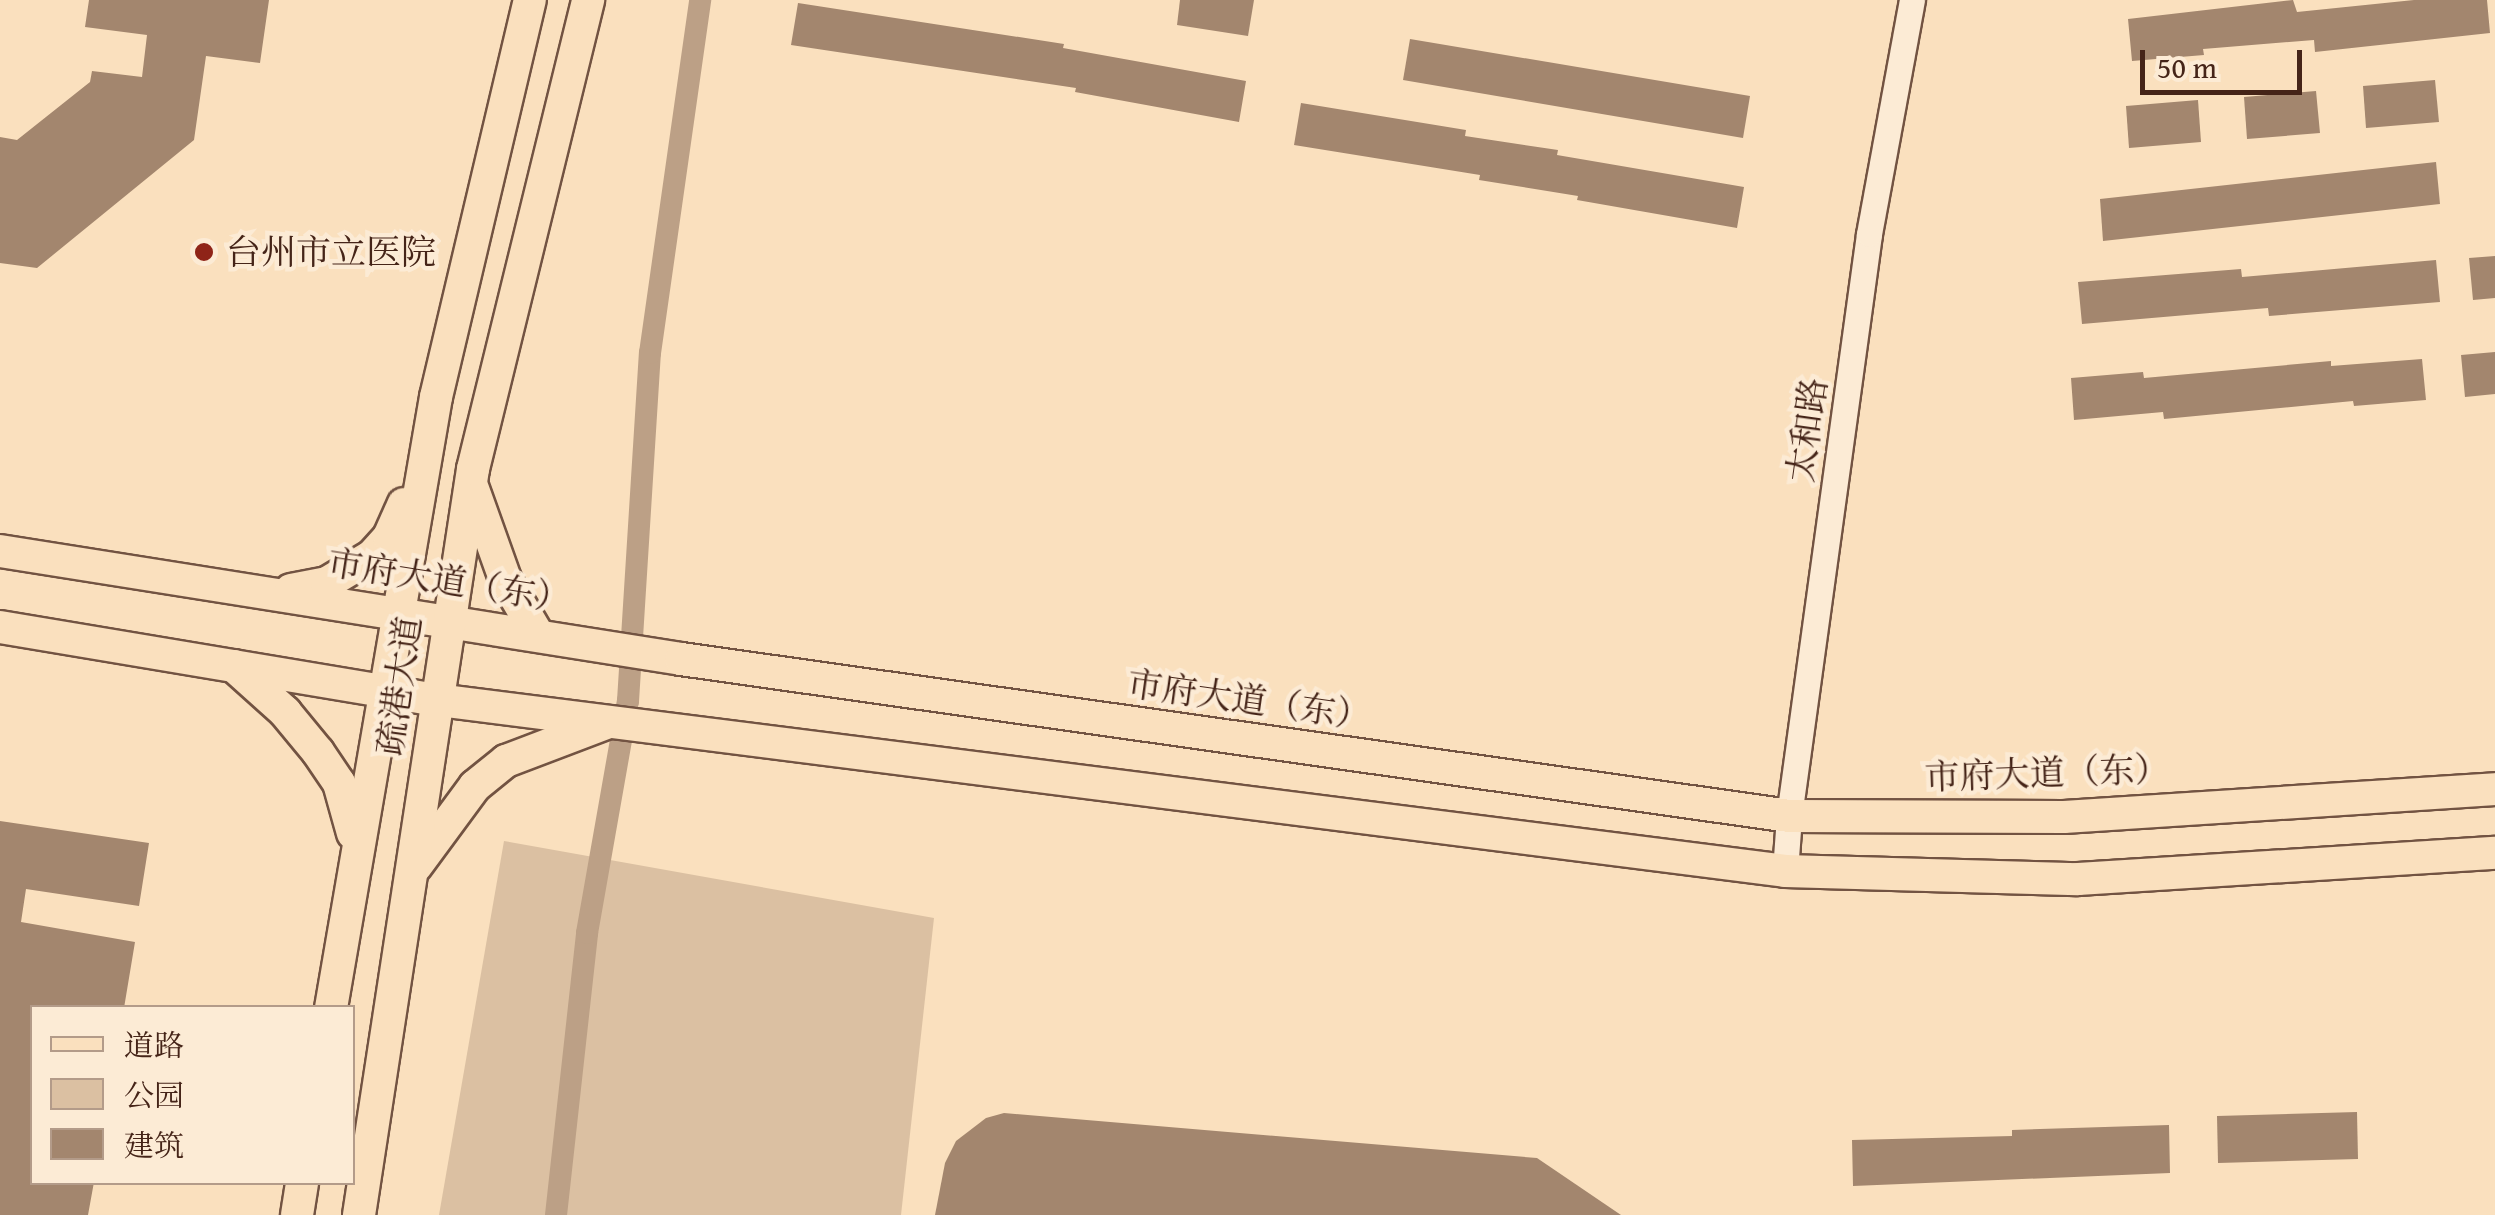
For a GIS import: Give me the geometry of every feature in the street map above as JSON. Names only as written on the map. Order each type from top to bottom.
[{"type":"main road","name":"疏港大道","points":[[330,1005],[423,464],[530,0]]},
{"type":"main road","name":"疏港大道","points":[[359,1215],[471,481],[588,0]]},
{"type":"main road","points":[[274,593],[327,583],[372,556],[389,537],[423,464]]},
{"type":"main road","points":[[471,481],[505,578],[553,637]]},
{"type":"main road","name":"市府大道（东）","points":[[0,551],[448,619],[681,660],[1788,816],[2064,817],[2495,788]]},
{"type":"main road","points":[[0,627],[438,700],[573,714],[1785,871],[2078,879],[2495,853]]},
{"type":"main road","points":[[234,666],[286,712],[339,783],[356,849]]},
{"type":"main road","points":[[411,874],[475,786],[506,761],[616,720]]},
{"type":"main road","points":[[297,1215],[302,1185]]},
{"type":"street","name":"太和路","points":[[1785,871],[1788,816],[1869,234],[1912,0]]},
{"type":"green space","points":[[504,841],[934,918],[901,1215],[439,1215]]},
{"type":"building","points":[[89,0],[269,0],[260,63],[206,56],[194,140],[37,268],[0,263],[0,137],[17,140],[90,82],[92,71],[142,77],[147,35],[85,27]]},
{"type":"building","points":[[1180,0],[1254,0],[1248,36],[1177,25]]},
{"type":"building","points":[[2293,0],[2297,12],[2414,0],[2487,0],[2490,33],[2315,52],[2314,40],[2203,49],[2204,55],[2132,61],[2128,19]]},
{"type":"building","points":[[798,3],[1064,44],[1063,48],[1246,81],[1239,122],[1075,92],[1076,88],[791,45]]},
{"type":"building","points":[[1410,39],[1750,96],[1743,138],[1403,80]]},
{"type":"building","points":[[2435,80],[2439,122],[2366,128],[2363,86]]},
{"type":"building","points":[[2316,91],[2320,133],[2247,139],[2244,97]]},
{"type":"building","points":[[2198,100],[2201,142],[2129,148],[2126,106]]},
{"type":"building","points":[[1301,103],[1466,130],[1465,136],[1558,150],[1557,155],[1744,187],[1737,228],[1479,180],[1480,175],[1294,145]]},
{"type":"building","points":[[2436,162],[2440,204],[2103,241],[2100,199]]},
{"type":"building","points":[[2495,256],[2495,298],[2473,300],[2469,258]]},
{"type":"building","points":[[2436,260],[2440,302],[2269,316],[2268,308],[2082,324],[2078,282],[2241,269],[2242,277]]},
{"type":"building","points":[[2495,352],[2495,394],[2465,397],[2461,355]]},
{"type":"building","points":[[2422,359],[2426,400],[2354,406],[2353,401],[2164,419],[2163,412],[2074,420],[2071,378],[2143,372],[2144,378],[2331,361],[2331,366]]},
{"type":"building","points":[[0,821],[149,843],[139,906],[26,889],[21,922],[135,942],[124,1005],[30,1005],[30,1185],[93,1185],[88,1215],[0,1215]]},
{"type":"building","points":[[2357,1112],[2358,1159],[2218,1163],[2217,1116]]},
{"type":"building","points":[[1004,1113],[1537,1158],[1621,1215],[935,1215],[945,1163],[956,1141],[986,1118]]},
{"type":"building","points":[[2169,1125],[2170,1173],[1853,1186],[1852,1140],[2012,1136],[2012,1130]]},
{"type":"waterway","points":[[556,1215],[587,933],[628,701],[650,353],[700,0]]},
{"type":"place","name":"台州市立医院","points":[[204,252]]}]
